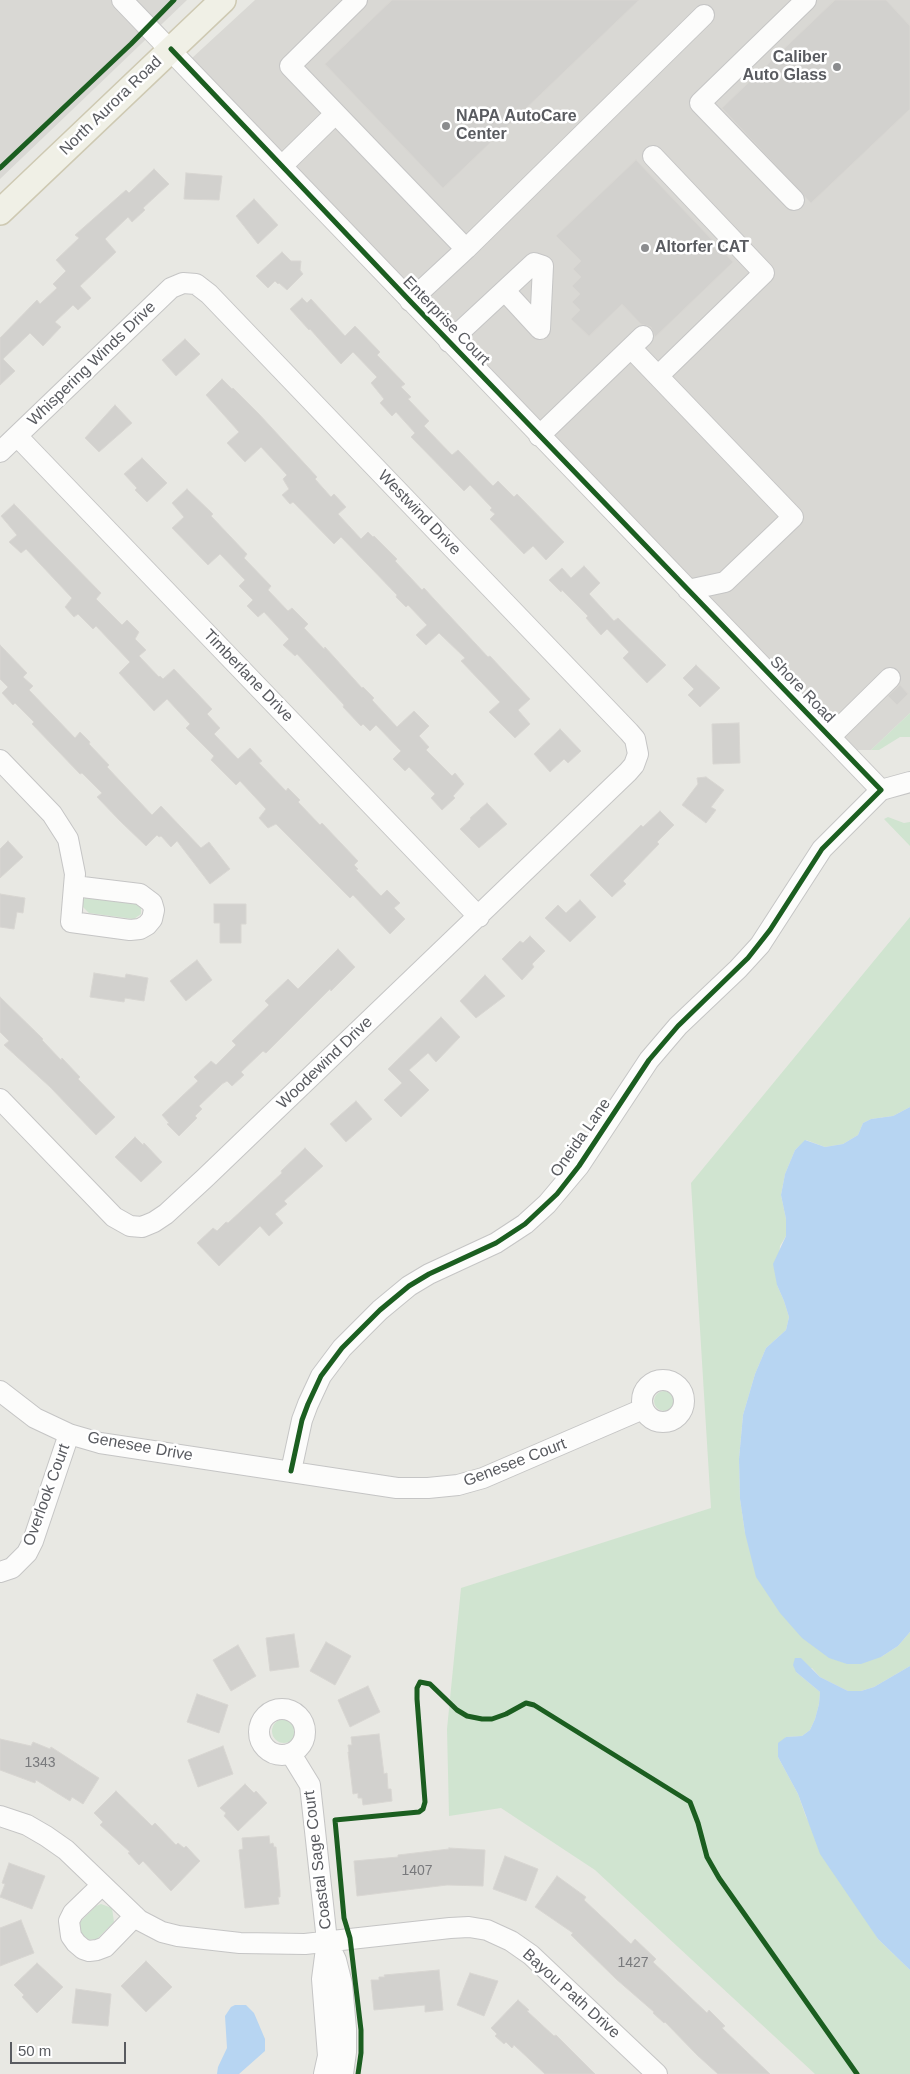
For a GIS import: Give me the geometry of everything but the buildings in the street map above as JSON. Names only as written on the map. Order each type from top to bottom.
[{"type":"main road","name":"North Aurora Road","points":[[0,212],[223,0]]},
{"type":"street","name":"Enterprise Court","points":[[122,0],[705,608]]},
{"type":"street","points":[[357,0],[290,66],[466,249]]},
{"type":"street","points":[[794,200],[700,103],[806,0]]},
{"type":"street","points":[[410,301],[466,249],[704,15]]},
{"type":"street","points":[[282,166],[335,114]]},
{"type":"street","points":[[653,156],[764,273],[658,376]]},
{"type":"street","name":"Whispering Winds Drive","points":[[0,452],[171,288],[178,284],[189,283]]},
{"type":"street","name":"Westwind Drive","points":[[189,283],[202,287],[209,294],[635,739],[638,754]]},
{"type":"street","points":[[449,342],[505,291]]},
{"type":"street","points":[[539,436],[637,342],[658,376],[793,518],[724,582],[688,590]]},
{"type":"street","name":"Timberlane Drive","points":[[17,436],[478,917]]},
{"type":"street","name":"Shore Road","points":[[705,608],[881,790]]},
{"type":"street","points":[[830,737],[890,678]]},
{"type":"street","name":"Woodewind Drive","points":[[0,1099],[114,1218],[124,1224],[142,1227],[154,1222],[166,1214],[192,1190],[628,772],[634,765],[638,754]]},
{"type":"street","points":[[0,760],[62,827],[68,838],[74,864],[74,886]]},
{"type":"street","points":[[881,790],[910,782]]},
{"type":"street","name":"Oneida Lane","points":[[291,1471],[302,1420],[308,1404],[321,1376],[342,1348],[380,1310],[409,1286],[429,1274],[496,1243],[525,1224],[547,1204],[579,1166],[649,1060],[678,1026],[748,958],[770,930],[822,849],[881,790]]},
{"type":"street","name":"Genesee Drive","points":[[0,1391],[35,1418],[69,1434],[100,1443],[291,1471]]},
{"type":"street","name":"Genesee Court","points":[[291,1471],[397,1488],[428,1488],[458,1485],[483,1478],[643,1409]]},
{"type":"street","name":"Overlook Court","points":[[0,1572],[12,1568],[27,1553],[33,1541],[69,1434]]},
{"type":"street","name":"Coastal Sage Court","points":[[292,1754],[310,1784],[327,1941]]},
{"type":"street","name":"Bayou Path Drive","points":[[0,1816],[27,1825],[46,1836],[66,1850],[135,1916],[162,1932],[178,1936],[240,1943],[305,1944],[450,1928],[469,1927],[487,1930],[511,1941],[531,1955],[658,2074]]},
{"type":"street","points":[[102,1885],[73,1913],[69,1921],[71,1936],[76,1944],[83,1950],[97,1950],[105,1946],[135,1916]]},
{"type":"street","points":[[324,2074],[328,2056],[322,1979],[327,1941]]},
{"type":"street","points":[[327,1941],[336,1960],[342,1984],[346,2028],[346,2052],[343,2074]]},
{"type":"shaded area","points":[[0,0],[187,0],[0,179]]},
{"type":"shaded area","points":[[255,0],[910,0],[910,713],[871,750],[857,750],[835,730],[192,58]]},
{"type":"green space","points":[[910,713],[910,737],[900,737],[879,750],[871,750]]},
{"type":"green space","points":[[888,817],[904,823],[910,822],[910,846],[884,819]]},
{"type":"green space","points":[[86,897],[135,903],[141,908],[141,914],[134,919],[89,913],[82,906],[83,900]]},
{"type":"green space","points":[[910,917],[910,1107],[893,1116],[871,1119],[863,1123],[858,1135],[843,1144],[825,1147],[806,1140],[795,1150],[785,1174],[781,1195],[786,1219],[786,1236],[780,1246],[777,1285],[789,1317],[786,1330],[766,1348],[755,1374],[743,1415],[739,1459],[740,1499],[745,1533],[881,1657],[898,1646],[910,1632],[910,1666],[874,1687],[861,1691],[848,1691],[820,1677],[812,1668],[796,1672],[820,1692],[819,1704],[810,1730],[802,1736],[786,1737],[778,1757],[798,1794],[806,1817],[878,1939],[910,1970],[910,2074],[815,2074],[595,1870],[501,1808],[449,1816],[447,1729],[461,1588],[711,1508],[691,1183]]},
{"type":"green space","points":[[664,1391],[671,1394],[674,1401],[671,1408],[664,1411],[657,1408],[654,1401],[657,1394]]},
{"type":"green space","points":[[284,1719],[293,1722],[296,1731],[293,1740],[284,1743],[275,1740],[272,1731],[275,1722]]},
{"type":"green space","points":[[101,1904],[112,1908],[114,1922],[97,1939],[86,1940],[82,1937],[78,1927],[80,1922],[96,1906]]},
{"type":"water","points":[[910,1107],[910,1632],[898,1646],[881,1657],[861,1664],[847,1664],[829,1658],[802,1638],[780,1613],[756,1577],[745,1533],[740,1499],[739,1459],[743,1415],[755,1374],[766,1348],[786,1330],[789,1317],[777,1285],[773,1264],[786,1236],[786,1219],[781,1195],[785,1174],[795,1150],[805,1140],[825,1147],[843,1144],[858,1135],[863,1123],[871,1119],[893,1116]]},
{"type":"water","points":[[795,1658],[801,1658],[820,1677],[848,1691],[861,1691],[874,1687],[910,1666],[910,1970],[878,1939],[820,1854],[798,1794],[778,1757],[778,1743],[786,1737],[802,1736],[810,1730],[819,1704],[820,1692],[796,1672],[793,1665]]},
{"type":"water","points":[[246,2005],[254,2013],[265,2039],[265,2051],[239,2074],[217,2074],[218,2067],[227,2048],[225,2016],[231,2007]]},
{"type":"cycle path","points":[[0,168],[131,44],[174,0]]},
{"type":"cycle path","points":[[171,49],[410,301],[881,790],[822,849],[770,930],[748,958],[678,1026],[649,1060],[579,1166],[557,1194],[525,1224],[496,1243],[429,1274],[409,1286],[380,1310],[342,1348],[321,1376],[308,1404],[302,1420],[291,1471]]},
{"type":"cycle path","points":[[358,2074],[361,2053],[361,2030],[350,1938],[344,1918],[335,1820],[419,1812],[423,1809],[425,1802],[417,1699],[417,1688],[420,1682],[430,1684],[457,1710],[467,1716],[492,1719],[526,1703],[534,1705],[690,1802],[707,1857],[719,1878],[857,2074]]},
{"type":"place","name":"Caliber Auto Glass","points":[[837,67]]},
{"type":"place","name":"NAPA AutoCare Center","points":[[446,126]]},
{"type":"place","name":"Altorfer CAT","points":[[645,248]]}]
